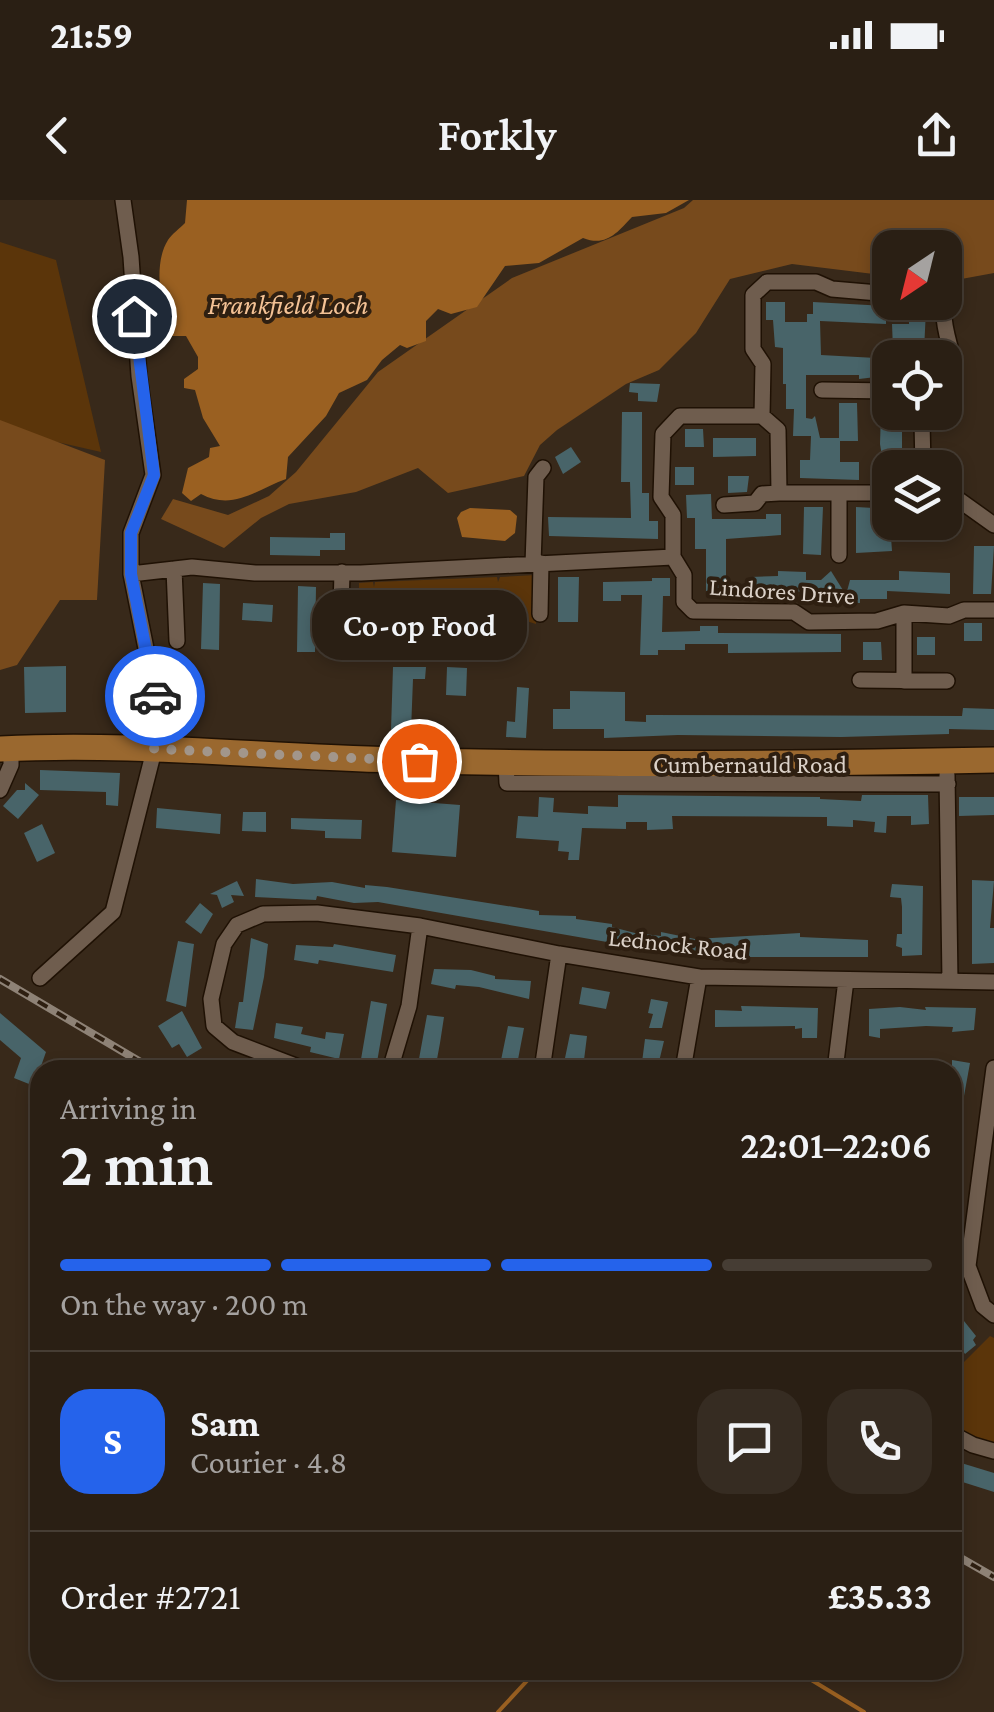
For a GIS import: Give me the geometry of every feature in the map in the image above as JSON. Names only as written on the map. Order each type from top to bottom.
[{"type":"main road","name":"Cumbernauld Road","points":[[6,748],[102,746],[506,763],[947,772],[994,760]]},
{"type":"street","points":[[40,978],[112,912],[161,722],[131,574],[131,533],[154,475],[139,376],[123,200]]},
{"type":"street","points":[[779,493],[778,430],[762,416],[762,364],[753,349],[753,295],[767,282],[816,282],[832,289],[872,292]]},
{"type":"street","points":[[822,390],[872,391]]},
{"type":"street","name":"Lindores Drive","points":[[762,416],[680,416],[662,434],[662,497],[672,515],[673,556],[684,575],[684,602],[693,611],[794,612],[809,622],[876,622],[904,614],[949,616],[964,610],[994,610]]},
{"type":"street","points":[[540,614],[536,477],[542,468]]},
{"type":"street","points":[[724,504],[754,502],[762,494],[872,493]]},
{"type":"street","points":[[839,494],[839,555]]},
{"type":"street","points":[[962,502],[994,526]]},
{"type":"street","points":[[131,574],[174,569],[342,572],[673,556]]},
{"type":"street","points":[[174,569],[177,641]]},
{"type":"street","points":[[340,645],[342,572]]},
{"type":"street","points":[[904,614],[904,681]]},
{"type":"street","points":[[860,680],[947,681]]},
{"type":"street","points":[[0,790],[11,766],[6,748]]},
{"type":"street","points":[[947,772],[950,981]]},
{"type":"street","name":"Lednock Road","points":[[280,1060],[233,1042],[214,1026],[211,999],[224,944],[237,926],[263,914],[317,914],[420,926],[698,976],[994,982]]},
{"type":"street","points":[[393,1060],[408,1006],[420,926]]},
{"type":"street","points":[[543,1060],[559,954]]},
{"type":"street","points":[[685,1060],[698,976]]},
{"type":"street","points":[[837,1060],[846,980]]},
{"type":"street","points":[[994,1068],[968,1266],[983,1306],[994,1316]]},
{"type":"street","points":[[962,1439],[994,1452]]},
{"type":"shaded area","points":[[693,200],[994,200],[994,273],[962,279],[962,230],[872,230],[872,274],[792,264],[730,279],[696,333],[659,370],[626,384],[557,430],[540,445],[524,476],[448,493],[418,468],[356,492],[289,504],[261,518],[224,548],[161,519],[173,499],[228,515],[269,496],[296,472],[378,372],[512,278],[684,208]]},
{"type":"shaded area","points":[[0,242],[56,260],[101,452],[0,429]]},
{"type":"shaded area","points":[[0,420],[105,460],[97,600],[60,600],[17,665],[0,670]]},
{"type":"shaded area","points":[[536,575],[536,624],[501,613],[477,612],[421,633],[359,632],[359,583],[373,582],[374,587],[375,582],[497,577],[498,582],[500,577]]},
{"type":"shaded area","points":[[990,1336],[994,1338],[994,1444],[962,1435],[962,1364]]},
{"type":"water","name":"Frankfield Loch","points":[[187,200],[689,200],[666,213],[632,217],[605,240],[583,238],[539,263],[505,266],[477,307],[451,314],[438,309],[426,321],[426,341],[407,348],[400,345],[367,380],[339,393],[326,416],[288,457],[286,479],[234,500],[201,494],[191,501],[182,493],[188,468],[209,457],[210,448],[220,446],[203,418],[195,390],[184,388],[184,379],[198,369],[198,357],[186,336],[169,336],[161,301],[159,275],[163,250],[185,223]]},
{"type":"water","points":[[470,508],[510,510],[517,516],[515,533],[505,541],[462,537],[457,518]]},
{"type":"building","points":[[766,302],[785,302],[785,322],[807,322],[807,314],[813,314],[813,302],[872,305],[872,320],[886,320],[886,324],[820,321],[821,355],[872,358],[872,377],[806,375],[806,418],[815,416],[820,438],[839,438],[839,403],[857,403],[858,441],[840,441],[840,462],[859,462],[859,480],[800,478],[800,460],[810,460],[811,436],[793,436],[794,409],[786,409],[783,384],[783,348],[775,347],[773,320],[766,320]]},
{"type":"building","points":[[909,320],[926,320],[924,340],[893,340],[892,324],[909,324]]},
{"type":"building","points":[[630,383],[660,384],[657,402],[638,401],[638,393],[629,392]]},
{"type":"building","points":[[622,412],[642,412],[642,493],[649,493],[649,521],[658,521],[658,539],[549,536],[548,517],[631,518],[630,482],[621,482]]},
{"type":"building","points":[[685,429],[703,429],[704,447],[685,447]]},
{"type":"building","points":[[880,430],[902,430],[902,450],[881,450]]},
{"type":"building","points":[[713,438],[756,438],[756,456],[713,457]]},
{"type":"building","points":[[571,447],[581,462],[563,474],[555,457]]},
{"type":"building","points":[[675,467],[694,467],[694,485],[675,485]]},
{"type":"building","points":[[728,476],[749,476],[747,492],[728,493]]},
{"type":"building","points":[[711,494],[712,519],[766,519],[766,514],[781,514],[781,535],[726,539],[726,591],[706,591],[706,549],[695,549],[695,518],[687,518],[686,495]]},
{"type":"building","points":[[804,507],[823,507],[821,555],[803,554]]},
{"type":"building","points":[[856,507],[872,508],[872,540],[891,540],[892,551],[856,553]]},
{"type":"building","points":[[330,533],[345,533],[345,550],[320,550],[320,556],[270,555],[270,537],[330,538]]},
{"type":"building","points":[[974,546],[994,546],[991,594],[973,594]]},
{"type":"building","points":[[778,571],[806,572],[806,580],[821,580],[831,571],[846,595],[850,580],[899,580],[899,571],[950,573],[950,594],[887,591],[887,599],[860,599],[860,603],[816,600],[816,592],[769,591],[769,595],[750,595],[750,577],[778,576]]},
{"type":"building","points":[[558,577],[579,577],[578,622],[558,622]]},
{"type":"building","points":[[670,578],[670,596],[663,596],[662,632],[700,631],[700,626],[718,626],[718,633],[841,634],[841,652],[728,653],[728,644],[685,644],[685,650],[640,655],[642,595],[621,595],[621,601],[603,601],[603,582]]},
{"type":"building","points":[[203,583],[220,584],[219,650],[201,649]]},
{"type":"building","points":[[298,586],[316,587],[315,652],[297,652]]},
{"type":"building","points":[[243,603],[273,605],[272,622],[242,620]]},
{"type":"building","points":[[964,623],[982,623],[982,641],[964,641]]},
{"type":"building","points":[[917,637],[935,637],[935,655],[917,655]]},
{"type":"building","points":[[863,642],[881,642],[882,660],[863,660]]},
{"type":"building","points":[[66,666],[66,712],[25,713],[24,667]]},
{"type":"building","points":[[393,667],[426,667],[425,679],[413,679],[411,731],[391,730]]},
{"type":"building","points":[[447,667],[467,668],[466,696],[446,695]]},
{"type":"building","points":[[517,687],[529,688],[526,738],[506,737],[507,721],[515,722]]},
{"type":"building","points":[[570,691],[625,692],[625,721],[646,722],[646,715],[962,716],[963,708],[994,709],[994,730],[949,729],[949,734],[841,737],[604,738],[604,729],[553,729],[553,709],[570,709]]},
{"type":"building","points":[[40,770],[120,773],[118,806],[106,805],[106,792],[40,790]]},
{"type":"building","points":[[25,783],[39,795],[18,819],[3,806],[17,790],[25,790]]},
{"type":"building","points":[[618,795],[861,801],[862,795],[928,795],[929,824],[911,825],[911,816],[887,816],[886,833],[874,832],[875,822],[853,820],[853,827],[827,826],[827,817],[672,816],[673,829],[647,830],[647,822],[626,822],[626,829],[582,828],[579,860],[568,860],[569,852],[558,851],[559,841],[516,838],[518,816],[538,817],[539,797],[554,798],[553,812],[588,814],[588,806],[618,807]]},
{"type":"building","points":[[959,797],[994,797],[994,815],[959,816]]},
{"type":"building","points":[[396,800],[460,805],[456,857],[392,852]]},
{"type":"building","points":[[157,808],[221,814],[220,834],[156,828]]},
{"type":"building","points":[[243,812],[266,812],[266,832],[242,831]]},
{"type":"building","points":[[291,818],[362,820],[361,839],[325,838],[325,831],[291,829]]},
{"type":"building","points":[[42,824],[55,853],[37,862],[24,833]]},
{"type":"building","points":[[256,879],[387,887],[539,911],[539,915],[576,916],[635,933],[661,936],[661,932],[695,939],[800,933],[800,937],[868,940],[868,957],[693,957],[378,902],[354,903],[317,896],[316,900],[255,897]]},
{"type":"building","points":[[972,880],[994,881],[990,928],[994,928],[994,963],[972,964]]},
{"type":"building","points":[[237,881],[244,896],[231,895],[234,902],[222,908],[217,895],[210,894]]},
{"type":"building","points":[[892,884],[923,886],[922,955],[902,956],[902,948],[896,946],[897,934],[902,934],[902,907],[901,898],[890,897]]},
{"type":"building","points":[[200,903],[213,914],[201,934],[185,922]]},
{"type":"building","points":[[251,938],[268,944],[253,1030],[235,1028],[239,1002],[243,1002]]},
{"type":"building","points":[[178,941],[194,944],[186,1007],[166,1001]]},
{"type":"building","points":[[334,944],[396,955],[393,972],[319,960],[318,964],[294,960],[296,945]]},
{"type":"building","points":[[434,969],[471,970],[495,979],[531,981],[529,999],[479,987],[456,985],[455,989],[431,984]]},
{"type":"building","points":[[582,987],[610,992],[606,1009],[579,1004]]},
{"type":"building","points":[[651,999],[668,1002],[662,1028],[649,1028],[653,1014],[648,1013]]},
{"type":"building","points":[[371,1001],[387,1004],[377,1060],[361,1060]]},
{"type":"building","points":[[741,1006],[818,1008],[817,1038],[802,1038],[802,1028],[795,1026],[715,1027],[715,1010],[742,1011]]},
{"type":"building","points":[[976,1008],[974,1030],[952,1032],[953,1027],[926,1026],[880,1029],[880,1038],[869,1036],[869,1009]]},
{"type":"building","points":[[182,1011],[202,1048],[187,1057],[179,1044],[172,1048],[158,1026]]},
{"type":"building","points":[[0,1013],[46,1052],[43,1060],[30,1060],[30,1084],[14,1078],[21,1058],[0,1040]]},
{"type":"building","points":[[427,1015],[444,1017],[437,1060],[419,1060]]},
{"type":"building","points":[[276,1023],[303,1027],[301,1034],[325,1039],[326,1032],[344,1034],[339,1059],[274,1038]]},
{"type":"building","points":[[508,1026],[524,1028],[518,1060],[501,1060]]},
{"type":"building","points":[[570,1034],[587,1036],[584,1060],[565,1058]]},
{"type":"building","points":[[645,1039],[664,1041],[659,1060],[642,1060]]},
{"type":"building","points":[[962,1062],[970,1063],[962,1107]]},
{"type":"building","points":[[962,1318],[976,1336],[976,1345],[965,1354]]},
{"type":"building","points":[[962,1463],[994,1473],[994,1492],[962,1482]]},
{"type":"waterway","points":[[498,1712],[528,1680]]},
{"type":"waterway","points":[[811,1680],[864,1712]]},
{"type":"railway","points":[[0,979],[137,1060]]},
{"type":"railway","points":[[962,1559],[994,1577]]},
{"type":"way so far","points":[[155,696],[161,722],[154,749],[419,761]]},
{"type":"place","name":"Co-op Food","points":[[419,761]]},
{"type":"route","points":[[134,316],[154,475],[131,533],[131,574],[155,696]]}]
